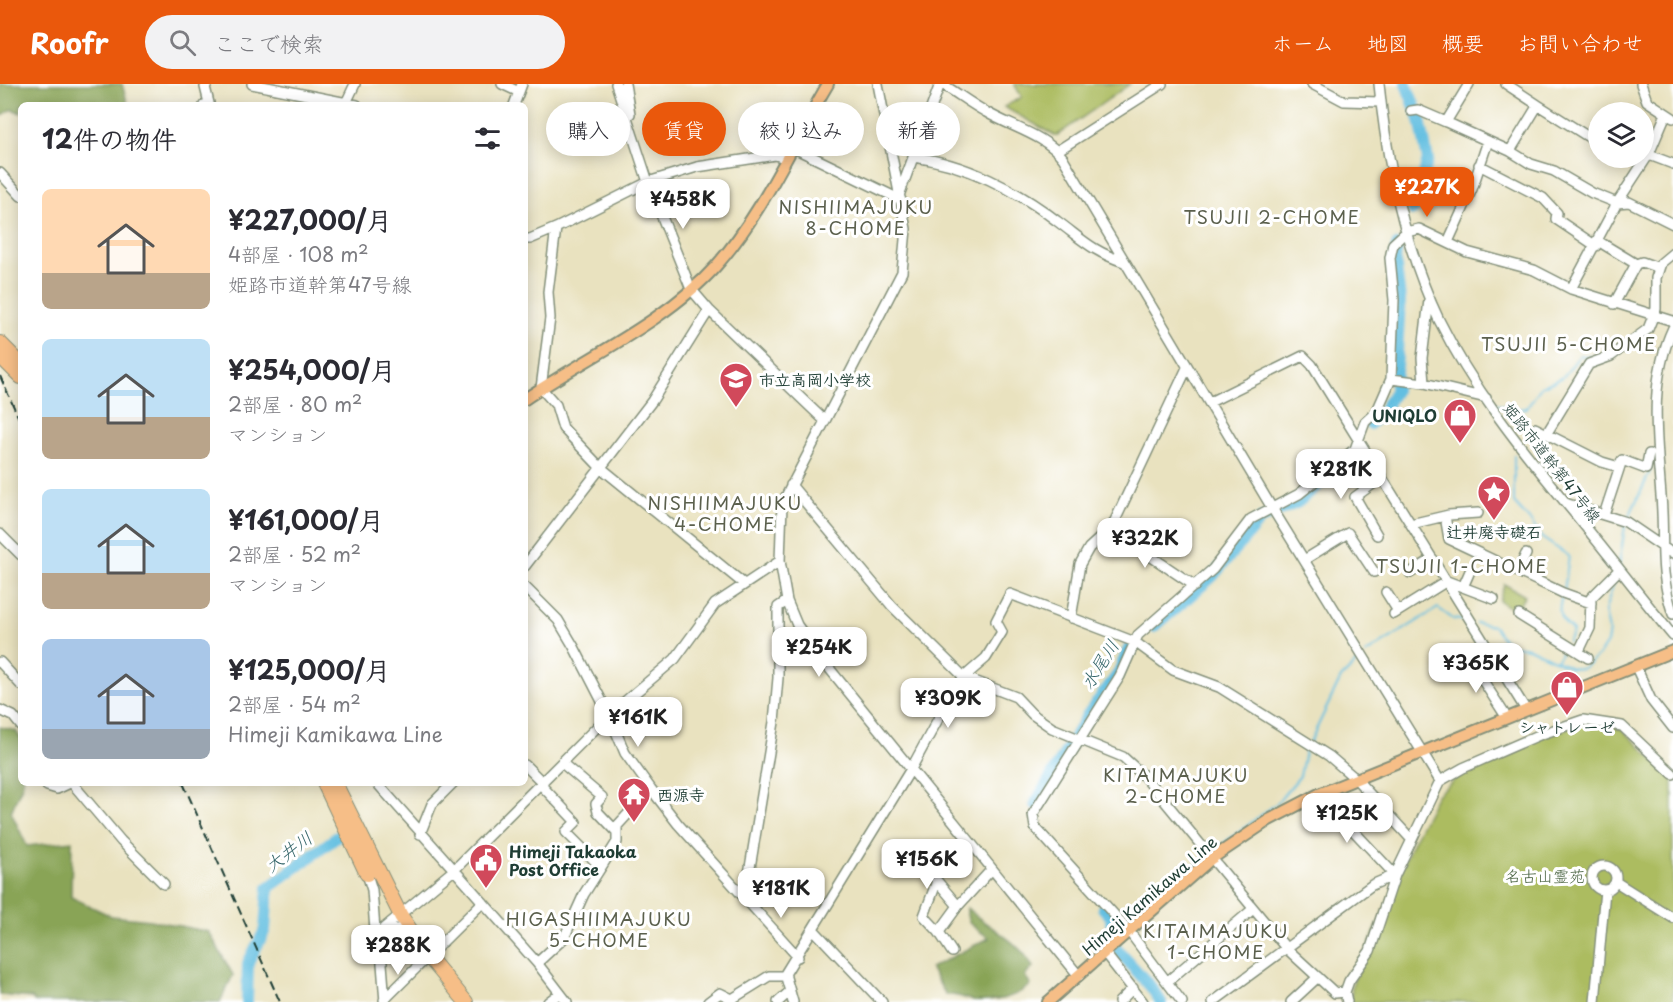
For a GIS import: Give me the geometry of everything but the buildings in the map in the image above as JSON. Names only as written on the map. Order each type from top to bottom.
[{"type":"highway","points":[[0,343],[18,361]]},
{"type":"highway","points":[[0,356],[18,374]]},
{"type":"highway","points":[[325,786],[367,874]]},
{"type":"highway","points":[[336,786],[408,929],[466,1002]]},
{"type":"main road","points":[[816,102],[825,85]]},
{"type":"main road","points":[[528,397],[655,317],[715,267],[740,236],[785,158]]},
{"type":"main road","name":"Himeji Kamikawa Line","points":[[1048,1002],[1211,859],[1269,820],[1319,794],[1673,651]]},
{"type":"street","points":[[207,84],[205,87],[209,102]]},
{"type":"street","points":[[252,84],[346,101],[355,84]]},
{"type":"street","points":[[502,84],[520,88]]},
{"type":"street","points":[[616,84],[622,102]]},
{"type":"street","points":[[625,84],[630,102]]},
{"type":"street","points":[[878,84],[906,229],[902,272],[782,504],[780,561],[788,601],[797,625],[816,652],[1079,976]]},
{"type":"street","points":[[900,197],[941,84],[988,114],[1017,127],[1057,151],[1440,782]]},
{"type":"street","points":[[1057,151],[1162,84]]},
{"type":"street","points":[[1312,84],[1344,101],[1380,102]]},
{"type":"street","name":"姫路市道幹第47号線","points":[[1379,84],[1389,165],[1406,232],[1430,298],[1450,339],[1514,441],[1673,636]]},
{"type":"street","points":[[1446,122],[1469,84]]},
{"type":"street","points":[[1506,84],[1588,136]]},
{"type":"street","points":[[1641,84],[1647,101],[1670,116],[1654,142]]},
{"type":"street","points":[[1510,151],[1538,105]]},
{"type":"street","points":[[1413,110],[1510,151],[1531,164],[1554,171],[1592,193],[1617,204],[1629,202],[1673,224]]},
{"type":"street","points":[[630,128],[648,182],[691,289],[709,310],[825,421]]},
{"type":"street","points":[[1448,242],[1472,189],[1488,141]]},
{"type":"street","points":[[528,238],[556,228],[648,182],[697,167],[775,155],[785,158]]},
{"type":"street","points":[[811,156],[900,197]]},
{"type":"street","points":[[1654,156],[1673,164]]},
{"type":"street","points":[[913,157],[939,160],[1017,194],[1057,221],[1082,243],[1124,262]]},
{"type":"street","points":[[1479,165],[1543,198],[1557,213],[1556,219],[1636,264]]},
{"type":"street","points":[[1571,289],[1638,168]]},
{"type":"street","points":[[0,173],[18,193]]},
{"type":"street","points":[[556,228],[548,292],[550,318],[541,388],[556,405],[563,428],[600,466],[744,584]]},
{"type":"street","points":[[1182,1002],[1127,931],[1035,826],[1033,814],[1075,737],[1120,676],[1143,629],[1213,568],[1251,519],[1299,494],[1355,449],[1365,422],[1384,401],[1396,380],[1394,300],[1390,258],[1396,239],[1406,232],[1419,229],[1486,258],[1534,270],[1571,289],[1653,317],[1673,321]]},
{"type":"street","points":[[1547,433],[1589,364],[1611,356],[1642,335],[1653,317],[1659,268],[1673,253]]},
{"type":"street","points":[[1614,304],[1636,264],[1642,262],[1659,268]]},
{"type":"street","points":[[1424,383],[1422,358],[1430,298]]},
{"type":"street","points":[[528,562],[651,401],[709,310]]},
{"type":"street","points":[[1673,328],[1664,347],[1656,389],[1655,414],[1661,496],[1660,544],[1664,588],[1673,614]]},
{"type":"street","points":[[1210,402],[1303,356],[1312,366],[1433,558],[1526,710]]},
{"type":"street","points":[[1071,618],[1080,564],[1089,548],[1110,529],[1187,368]]},
{"type":"street","points":[[1396,380],[1424,383],[1486,398]]},
{"type":"street","points":[[1535,428],[1602,462],[1619,466]]},
{"type":"street","points":[[1604,515],[1622,460],[1646,469],[1649,454]]},
{"type":"street","points":[[1377,535],[1354,497],[1381,478]]},
{"type":"street","points":[[791,484],[892,606],[964,677],[1016,697],[1032,714],[1052,728],[1123,758],[1144,776],[1286,948],[1335,993],[1346,997],[1348,981],[1370,951],[1395,875],[1440,782],[1463,768],[1539,735],[1583,720],[1623,726],[1673,774]]},
{"type":"street","points":[[1567,504],[1626,522],[1673,554]]},
{"type":"street","points":[[1411,524],[1445,516],[1478,513]]},
{"type":"street","points":[[1445,516],[1449,538],[1563,593],[1591,603]]},
{"type":"street","points":[[1110,529],[1195,586]]},
{"type":"street","points":[[1304,560],[1348,533],[1374,572]]},
{"type":"street","points":[[0,534],[18,552]]},
{"type":"street","points":[[1518,571],[1526,554]]},
{"type":"street","points":[[1410,573],[1433,558]]},
{"type":"street","points":[[384,1001],[382,931],[455,869],[609,715],[675,659],[715,604],[780,561]]},
{"type":"street","points":[[1579,651],[1590,628],[1591,603],[1596,591],[1619,570]]},
{"type":"street","points":[[1463,587],[1470,571]]},
{"type":"street","points":[[1447,581],[1494,599]]},
{"type":"street","points":[[1386,592],[1396,613],[1447,581]]},
{"type":"street","points":[[528,590],[558,620],[609,715],[625,753],[651,789],[798,957]]},
{"type":"street","points":[[793,1002],[786,976],[911,769],[950,697],[964,677],[986,658],[1002,632],[996,621],[1010,594],[1135,642],[1173,670],[1219,687],[1244,701],[1291,734],[1329,756],[1356,779],[1411,839]]},
{"type":"street","points":[[745,898],[774,722],[778,678],[778,607],[788,601]]},
{"type":"street","points":[[1519,615],[1588,658]]},
{"type":"street","points":[[1456,668],[1483,641]]},
{"type":"street","points":[[1467,656],[1507,718]]},
{"type":"street","points":[[0,662],[18,682]]},
{"type":"street","points":[[1636,667],[1651,700],[1673,728]]},
{"type":"street","points":[[0,710],[14,716],[18,722]]},
{"type":"street","points":[[14,716],[18,711]]},
{"type":"street","points":[[562,763],[602,797],[596,804],[598,812],[617,832]]},
{"type":"street","points":[[528,768],[576,822],[566,832],[601,867]]},
{"type":"street","points":[[47,786],[57,789],[64,786]]},
{"type":"street","points":[[74,786],[121,841],[164,884]]},
{"type":"street","points":[[380,786],[537,963],[567,1002]]},
{"type":"street","points":[[420,834],[432,804],[450,786]]},
{"type":"street","points":[[537,963],[564,938],[584,894],[617,842],[617,826],[651,789]]},
{"type":"street","points":[[1319,794],[1395,875]]},
{"type":"street","points":[[917,857],[957,906]]},
{"type":"street","points":[[1605,890],[1597,887],[1593,880],[1593,872],[1599,866],[1607,866],[1614,870],[1616,882],[1673,918]]},
{"type":"street","points":[[939,932],[957,906],[992,869]]},
{"type":"street","points":[[367,874],[372,890],[379,978],[384,1001]]},
{"type":"street","points":[[1214,1002],[1372,885],[1395,875]]},
{"type":"street","points":[[937,881],[924,916],[939,932],[952,952]]},
{"type":"street","points":[[1595,1002],[1605,890],[1616,882]]},
{"type":"street","points":[[384,1001],[483,902]]},
{"type":"street","points":[[1168,981],[1253,909]]},
{"type":"street","points":[[383,954],[387,935],[397,928],[408,929]]},
{"type":"street","points":[[813,929],[882,1002]]},
{"type":"street","points":[[1105,951],[1143,1002]]},
{"type":"street","points":[[708,1002],[720,993],[732,999],[769,976],[786,976]]},
{"type":"street","points":[[1291,1002],[1318,977]]},
{"type":"street","points":[[1119,1002],[1134,988]]},
{"type":"street","points":[[548,1002],[560,993]]},
{"type":"street","points":[[778,1002],[789,993]]},
{"type":"green space","points":[[0,84],[122,84],[127,102],[18,102],[18,112],[12,109],[0,117]]},
{"type":"green space","points":[[1014,84],[1130,84],[1056,136],[1004,107],[1022,97]]},
{"type":"green space","points":[[1504,584],[1525,596],[1515,611],[1499,601]]},
{"type":"green space","name":"名古山霊苑","points":[[1583,722],[1622,729],[1673,778],[1673,1002],[1351,1002],[1352,985],[1414,839],[1437,795],[1461,774],[1544,736]]},
{"type":"green space","points":[[0,727],[16,731],[18,734],[18,786],[22,786],[11,812],[27,846],[72,841],[71,897],[111,916],[151,920],[209,932],[233,975],[220,1002],[35,1002],[32,998],[0,995]]},
{"type":"green space","points":[[967,908],[1027,957],[1033,967],[1025,976],[1031,985],[1012,996],[990,1001],[973,1001],[960,996],[946,995],[930,968],[989,938],[970,923]]},
{"type":"waterway","name":"水尾川","points":[[1406,84],[1420,120],[1428,160],[1413,210]]},
{"type":"waterway","name":"水尾川","points":[[1370,424],[1384,409],[1395,391],[1400,299],[1395,259],[1397,246]]},
{"type":"waterway","points":[[1492,403],[1518,409],[1527,408],[1541,387],[1563,377],[1580,355],[1593,358]]},
{"type":"waterway","points":[[1514,455],[1514,503],[1542,538],[1569,556],[1564,591]]},
{"type":"waterway","name":"水尾川","points":[[1154,627],[1213,576],[1261,519],[1298,502],[1341,466]]},
{"type":"waterway","points":[[1627,521],[1651,466]]},
{"type":"waterway","points":[[1619,565],[1625,526]]},
{"type":"waterway","points":[[1476,623],[1494,626],[1501,637],[1513,646],[1529,648],[1571,668],[1582,669],[1599,655],[1607,643],[1609,631],[1605,611],[1615,579]]},
{"type":"waterway","points":[[1562,596],[1560,616],[1573,631],[1568,642]]},
{"type":"waterway","points":[[1365,654],[1438,608],[1453,619],[1468,621]]},
{"type":"waterway","points":[[1556,661],[1565,647]]},
{"type":"waterway","name":"水尾川","points":[[1035,804],[1088,714],[1118,674],[1129,648]]},
{"type":"waterway","points":[[1310,742],[1341,678],[1361,658]]},
{"type":"waterway","points":[[1212,852],[1277,803],[1300,776],[1306,747]]},
{"type":"waterway","name":"大井川","points":[[247,1002],[248,963],[265,930],[268,888],[337,837]]},
{"type":"waterway","points":[[1126,922],[1207,855]]},
{"type":"waterway","name":"水尾川","points":[[1103,908],[1112,918],[1111,923],[1117,930],[1107,938],[1151,987],[1161,1002]]},
{"type":"railway","points":[[0,376],[18,416]]},
{"type":"railway","points":[[184,786],[280,1002]]},
{"type":"place","name":"市立高岡小学校","points":[[736,408]]},
{"type":"place","name":"UNIQLO","points":[[1460,444]]},
{"type":"place","name":"辻井廃寺礎石","points":[[1494,521]]},
{"type":"place","name":"シャトレーゼ","points":[[1567,716]]},
{"type":"place","name":"西源寺","points":[[634,823]]},
{"type":"place","name":"Himeji Takaoka Post Office","points":[[486,889]]},
{"type":"district","name":"NISHIIMAJUKU 8-CHOME","points":[[856,216]]},
{"type":"district","name":"TSUJII 2-CHOME","points":[[1272,216]]},
{"type":"district","name":"TSUJII 5-CHOME","points":[[1569,343]]},
{"type":"district","name":"NISHIIMAJUKU 4-CHOME","points":[[725,512]]},
{"type":"district","name":"TSUJII 1-CHOME","points":[[1462,565]]},
{"type":"district","name":"KITAIMAJUKU 2-CHOME","points":[[1176,784]]},
{"type":"district","name":"HIGASHIIMAJUKU 5-CHOME","points":[[599,928]]},
{"type":"district","name":"KITAIMAJUKU 1-CHOME","points":[[1216,940]]}]
